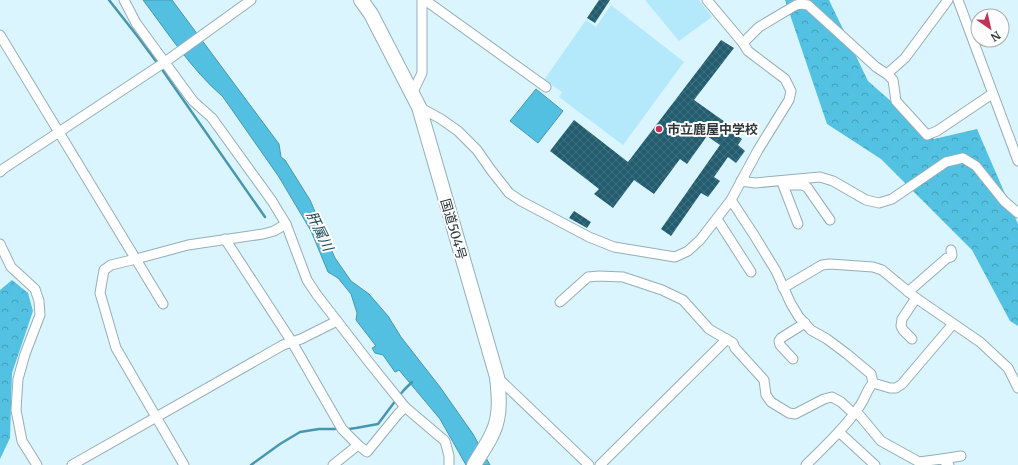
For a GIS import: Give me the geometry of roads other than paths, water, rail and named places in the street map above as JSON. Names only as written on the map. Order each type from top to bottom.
[{"type":"highway","name":"国道504号","points":[[361,0],[370,14],[419,107],[497,377],[500,403],[494,432],[474,465]]},
{"type":"street","points":[[124,0],[136,23],[169,59],[193,101],[217,124],[272,201],[286,224],[307,280],[317,295],[405,407],[445,441],[449,456],[449,465]]},
{"type":"street","points":[[1,169],[169,59],[251,0]]},
{"type":"street","points":[[412,94],[422,73],[422,0]]},
{"type":"street","points":[[425,0],[546,87]]},
{"type":"street","points":[[419,107],[441,119],[458,131],[477,150],[509,193],[521,201],[595,240],[614,247],[675,257],[688,251],[700,240],[731,200],[758,150],[789,100],[791,91],[785,78],[748,50],[744,43],[707,0]]},
{"type":"street","points":[[887,74],[905,58],[948,0]]},
{"type":"street","points":[[958,0],[1018,162]]},
{"type":"street","points":[[744,43],[760,28],[796,5],[808,5],[893,80],[896,101],[927,135],[937,131],[992,94]]},
{"type":"street","points":[[0,35],[163,304]]},
{"type":"street","points":[[781,183],[820,176],[833,181],[866,200],[879,203],[892,200],[946,162],[962,158],[976,166],[1004,201],[1018,213]]},
{"type":"street","points":[[741,181],[802,185],[807,188],[830,220]]},
{"type":"street","points":[[781,183],[798,224]]},
{"type":"street","points":[[731,200],[776,271],[783,288],[799,317],[811,330],[827,338],[871,374],[873,383]]},
{"type":"street","points":[[717,219],[751,272]]},
{"type":"street","points":[[184,465],[116,348],[100,292],[104,270],[111,265],[188,245],[274,231],[286,224]]},
{"type":"street","points":[[225,240],[292,342],[342,429],[358,445],[367,452],[405,407]]},
{"type":"street","points":[[0,244],[11,267],[35,289],[39,301],[40,315],[25,354],[18,379],[16,410],[22,441],[37,465]]},
{"type":"street","points":[[908,292],[946,258],[951,257],[951,250]]},
{"type":"street","points":[[783,288],[822,265],[830,264],[873,267],[882,270],[916,298],[980,342],[1008,368],[1018,388]]},
{"type":"street","points":[[560,302],[588,277],[623,277],[662,290],[683,300],[708,329],[732,343],[764,380],[766,395],[772,402],[789,413],[795,414],[824,399],[832,397],[855,412],[881,441],[919,462],[945,462],[961,456]]},
{"type":"street","points":[[912,339],[901,326],[902,319],[916,298]]},
{"type":"street","points":[[72,465],[283,345],[301,339],[337,321]]},
{"type":"street","points":[[792,359],[780,345],[779,341],[781,338],[805,323]]},
{"type":"street","points":[[873,383],[890,388],[896,388],[902,384],[953,324]]},
{"type":"street","points":[[600,465],[726,339]]},
{"type":"street","points":[[1008,368],[1018,366]]},
{"type":"street","points":[[497,377],[589,465]]},
{"type":"street","points":[[806,465],[839,432],[860,406],[868,389],[873,383]]},
{"type":"street","points":[[839,432],[875,465]]},
{"type":"street","points":[[333,465],[358,445]]},
{"type":"water","name":"肝属川","points":[[143,0],[172,0],[279,144],[281,157],[285,160],[310,200],[335,258],[351,281],[369,294],[388,316],[401,337],[440,387],[473,434],[490,465],[466,465],[440,419],[399,370],[395,372],[383,355],[375,353],[372,348],[376,346],[356,320],[357,313],[351,294],[338,278],[328,272],[311,231],[279,177],[223,97],[190,63]]},
{"type":"water","points":[[536,89],[563,111],[538,143],[510,121]]},
{"type":"waterway","points":[[109,0],[158,64]]},
{"type":"waterway","points":[[161,68],[265,217]]},
{"type":"waterway","points":[[399,396],[412,382]]},
{"type":"waterway","points":[[349,429],[378,424],[396,400]]},
{"type":"waterway","points":[[251,465],[280,444],[300,432],[319,429],[335,429]]},
{"type":"place","name":"市立鹿屋中学校","points":[[659,129]]}]
